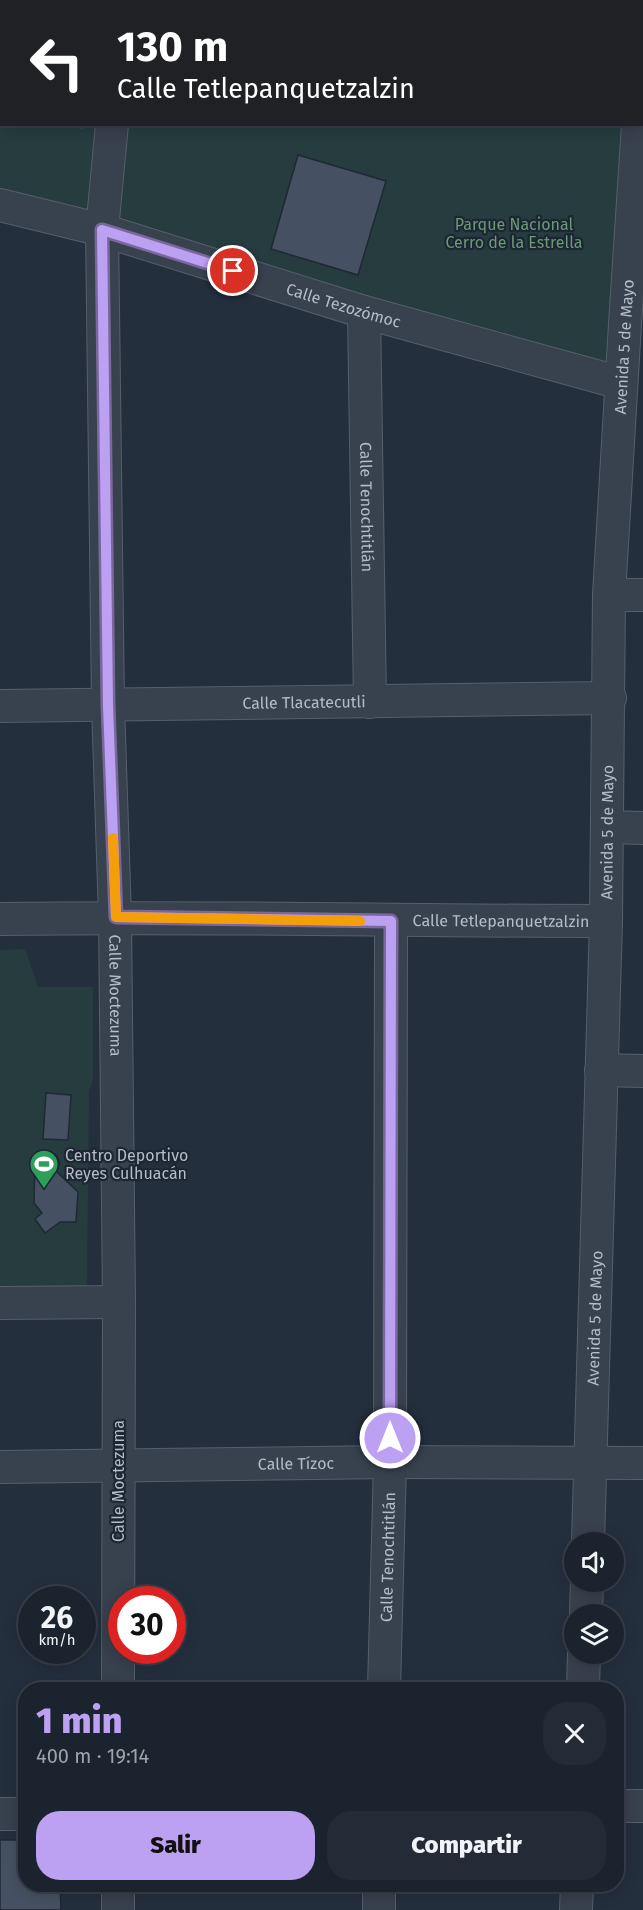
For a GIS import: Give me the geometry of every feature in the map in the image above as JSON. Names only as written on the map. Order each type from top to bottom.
[{"type":"street","name":"Calle Moctezuma","points":[[112,126],[102,230],[108,705],[116,917],[119,1302],[118,1682]]},
{"type":"street","name":"Avenida 5 de Mayo","points":[[588,1532],[606,921],[610,698],[609,595],[621,383],[634,325],[638,126]]},
{"type":"street","name":"Calle Tezozómoc","points":[[0,205],[102,230],[364,312],[621,383]]},
{"type":"street","name":"Calle Tenochtitlán","points":[[364,312],[370,702]]},
{"type":"street","points":[[609,595],[643,595]]},
{"type":"street","name":"Calle Tlacatecutli","points":[[0,706],[610,698]]},
{"type":"street","points":[[607,827],[643,828]]},
{"type":"street","name":"Calle Tetlepanquetzalzin","points":[[0,919],[116,917],[606,921]]},
{"type":"street","name":"Calle Tenochtitlán","points":[[384,1682],[390,1462],[391,921]]},
{"type":"street","points":[[601,1070],[643,1071]]},
{"type":"street","points":[[0,1303],[119,1302]]},
{"type":"street","name":"Calle Tízoc","points":[[0,1467],[390,1462],[643,1463]]},
{"type":"street","points":[[583,1682],[584,1664]]},
{"type":"street","points":[[624,1806],[643,1806]]},
{"type":"street","points":[[0,1814],[18,1814]]},
{"type":"street","points":[[118,1892],[118,1910]]},
{"type":"street","points":[[379,1910],[380,1892]]},
{"type":"street","points":[[576,1910],[577,1892]]},
{"type":"green space","name":"Parque Nacional Cerro de la Estrella","points":[[0,126],[628,126],[616,375],[0,193]]},
{"type":"green space","name":"Centro Deportivo Reyes Culhuacán","points":[[25,949],[38,987],[93,987],[93,1079],[89,1091],[87,1286],[0,1286],[0,950]]},
{"type":"building","points":[[298,155],[386,181],[358,275],[271,249]]},
{"type":"building","points":[[46,1093],[71,1095],[68,1140],[43,1139]]},
{"type":"building","points":[[46,1152],[52,1152],[57,1156],[60,1163],[56,1171],[78,1192],[76,1222],[60,1222],[45,1233],[35,1219],[42,1213],[34,1203],[35,1161]]},
{"type":"building","points":[[0,1840],[18,1840],[18,1892],[60,1892],[61,1910],[0,1910]]},
{"type":"slow traffic","points":[[113,838],[116,917],[360,921]]},
{"type":"place","name":"Centro Deportivo Reyes Culhuacán","points":[[44,1190]]},
{"type":"route","points":[[233,271],[102,230],[108,705],[116,917],[391,921],[390,1438]]}]
